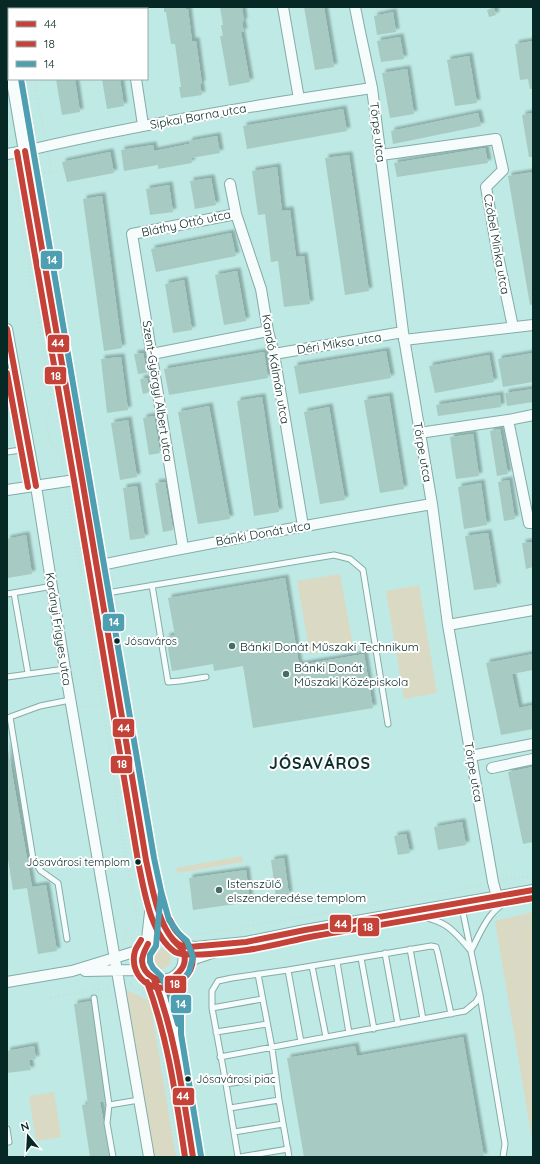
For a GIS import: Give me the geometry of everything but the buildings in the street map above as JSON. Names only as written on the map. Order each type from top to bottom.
[{"type":"street","points":[[282,7],[298,99]]},
{"type":"street","name":"Törpe utca","points":[[356,7],[372,88],[404,336],[432,504],[448,625],[493,882],[497,897]]},
{"type":"street","points":[[13,80],[146,860],[153,893],[162,923],[184,954],[184,964],[182,969],[175,977],[166,980],[150,976],[137,970],[72,971]]},
{"type":"street","points":[[136,80],[144,125]]},
{"type":"street","name":"Sipkai Barna utca","points":[[7,154],[144,125],[372,88]]},
{"type":"street","name":"Czóbel Minka utca","points":[[381,155],[496,139],[503,170],[486,187],[498,256],[513,327]]},
{"type":"street","name":"Bláthy Ottó utca","points":[[132,234],[236,214],[230,184]]},
{"type":"street","name":"Kandó Kálmán utca","points":[[236,214],[261,289],[268,331],[274,354],[303,526]]},
{"type":"street","name":"Szent-Györgyi Albert utca","points":[[132,234],[183,548]]},
{"type":"street","name":"Déri Miksa utca","points":[[274,354],[404,336],[533,325]]},
{"type":"street","name":"Korányi Frigyes utca","points":[[7,329],[36,486],[65,669],[149,1157]]},
{"type":"street","points":[[152,354],[268,331]]},
{"type":"street","points":[[419,433],[533,415]]},
{"type":"street","points":[[508,420],[529,523],[533,523]]},
{"type":"street","points":[[7,490],[82,479]]},
{"type":"street","name":"Bánki Donát utca","points":[[96,566],[183,548],[432,504]]},
{"type":"street","points":[[448,625],[533,610]]},
{"type":"street","points":[[471,756],[533,744]]},
{"type":"street","points":[[492,768],[533,759]]},
{"type":"street","points":[[193,1157],[173,1035],[161,995],[142,964],[144,949],[152,940],[159,938],[195,947],[246,942],[305,930],[533,890]]},
{"type":"street","points":[[148,944],[153,893]]},
{"type":"street","points":[[184,964],[197,958],[246,942]]},
{"type":"street","points":[[7,982],[72,971],[137,951],[148,944]]},
{"type":"street","points":[[173,1035],[173,994],[175,977]]},
{"type":"lane","points":[[7,452],[28,449]]},
{"type":"lane","points":[[100,594],[152,584],[334,555],[350,559],[363,570],[388,724]]},
{"type":"lane","points":[[152,584],[168,682],[206,677]]},
{"type":"lane","points":[[7,594],[53,586]]},
{"type":"lane","points":[[14,593],[28,673]]},
{"type":"lane","points":[[7,677],[65,669]]},
{"type":"lane","points":[[67,939],[58,884],[41,871],[33,859],[10,717],[40,706],[71,704]]},
{"type":"lane","points":[[471,952],[485,924],[493,912],[502,903],[521,893]]},
{"type":"lane","points":[[461,903],[480,994],[504,1144],[503,1157]]},
{"type":"lane","points":[[405,913],[433,919],[449,927],[471,952]]},
{"type":"lane","points":[[288,1149],[239,1157],[212,1008],[212,991],[218,981],[431,946],[436,947],[451,1014]]},
{"type":"lane","points":[[410,949],[423,1020]]},
{"type":"lane","points":[[385,953],[398,1024]]},
{"type":"lane","points":[[361,958],[374,1029]]},
{"type":"lane","points":[[337,962],[349,1033]]},
{"type":"lane","points":[[312,966],[326,1037]]},
{"type":"lane","points":[[288,970],[300,1042]]},
{"type":"lane","points":[[258,974],[272,1048],[289,1157]]},
{"type":"lane","points":[[220,1057],[465,1011],[476,1002],[480,994]]},
{"type":"lane","points":[[94,998],[109,1105],[107,1123],[113,1157]]},
{"type":"lane","points":[[212,1008],[262,999]]},
{"type":"lane","points":[[216,1032],[267,1024]]},
{"type":"lane","points":[[226,1084],[276,1076]]},
{"type":"lane","points":[[109,1105],[139,1100]]},
{"type":"lane","points":[[230,1108],[279,1100]]},
{"type":"lane","points":[[234,1132],[283,1124]]},
{"type":"lane","points":[[7,1130],[9,1142]]},
{"type":"path","points":[[34,80],[52,171],[44,172]]},
{"type":"path","points":[[7,178],[14,177],[52,402],[46,419],[48,435],[52,445],[61,457],[136,912],[137,922],[129,930],[124,940]]},
{"type":"path","points":[[71,704],[102,704]]},
{"type":"path","points":[[194,935],[533,876]]},
{"type":"path","points":[[533,920],[512,924],[533,1041]]},
{"type":"path","points":[[130,984],[146,996],[152,997]]},
{"type":"path","points":[[50,998],[112,987]]},
{"type":"path","points":[[158,1035],[179,1157]]},
{"type":"green space","points":[[340,574],[353,646],[310,654],[297,581]]},
{"type":"green space","points":[[419,585],[437,693],[404,699],[386,591]]},
{"type":"green space","points":[[242,856],[243,862],[178,873],[176,868]]},
{"type":"green space","points":[[533,912],[533,1145],[495,921]]},
{"type":"green space","points":[[161,949],[168,952],[171,959],[168,966],[161,969],[154,966],[151,959],[154,952]]},
{"type":"green space","points":[[125,989],[150,1001],[176,1157],[154,1157]]},
{"type":"green space","points":[[54,1092],[61,1137],[36,1141],[29,1096]]},
{"type":"transit line","name":"14","points":[[21,80],[154,858],[169,920],[179,934],[187,941],[193,957],[189,972],[183,980],[181,994],[181,1034],[201,1156]]},
{"type":"transit line","name":"44","points":[[25,151],[146,860],[153,894],[161,919],[173,939],[180,945],[189,947],[246,942],[305,930],[533,890]]},
{"type":"transit line","name":"18","points":[[17,152],[138,861],[149,911],[160,935],[166,944],[175,952],[181,954],[199,955],[256,949],[315,936],[533,898]]},
{"type":"transit line","name":"44","points":[[7,329],[36,486]]},
{"type":"transit line","name":"18","points":[[7,373],[28,487]]},
{"type":"transit line","name":"14","points":[[161,891],[156,946],[150,955],[150,962],[153,968],[161,976],[169,993],[178,1024]]},
{"type":"transit line","name":"18","points":[[141,940],[135,950],[134,961],[136,971],[141,978],[148,984],[156,987],[166,988],[175,985],[188,973],[193,957],[190,947],[175,930],[170,920]]},
{"type":"transit line","name":"44","points":[[148,944],[142,959],[145,971],[157,979],[167,980],[173,978],[181,970],[185,959],[182,949],[163,924]]},
{"type":"transit line","name":"44","points":[[154,979],[162,1001],[173,1045],[193,1157]]},
{"type":"transit line","name":"18","points":[[147,982],[166,1046],[175,1090],[185,1157]]},
{"type":"place","name":"Jósaváros","points":[[117,641]]},
{"type":"place","name":"Bánki Donát Műszaki Technikum","points":[[232,646]]},
{"type":"place","name":"Bánki Donát Műszaki Középiskola","points":[[286,674]]},
{"type":"place","name":"Jósavárosi templom","points":[[138,862]]},
{"type":"place","name":"Istenszülő elszenderedése templom","points":[[219,890]]},
{"type":"place","name":"Jósavárosi piac","points":[[188,1079]]},
{"type":"district","name":"JÓSAVÁROS","points":[[320,763]]}]
